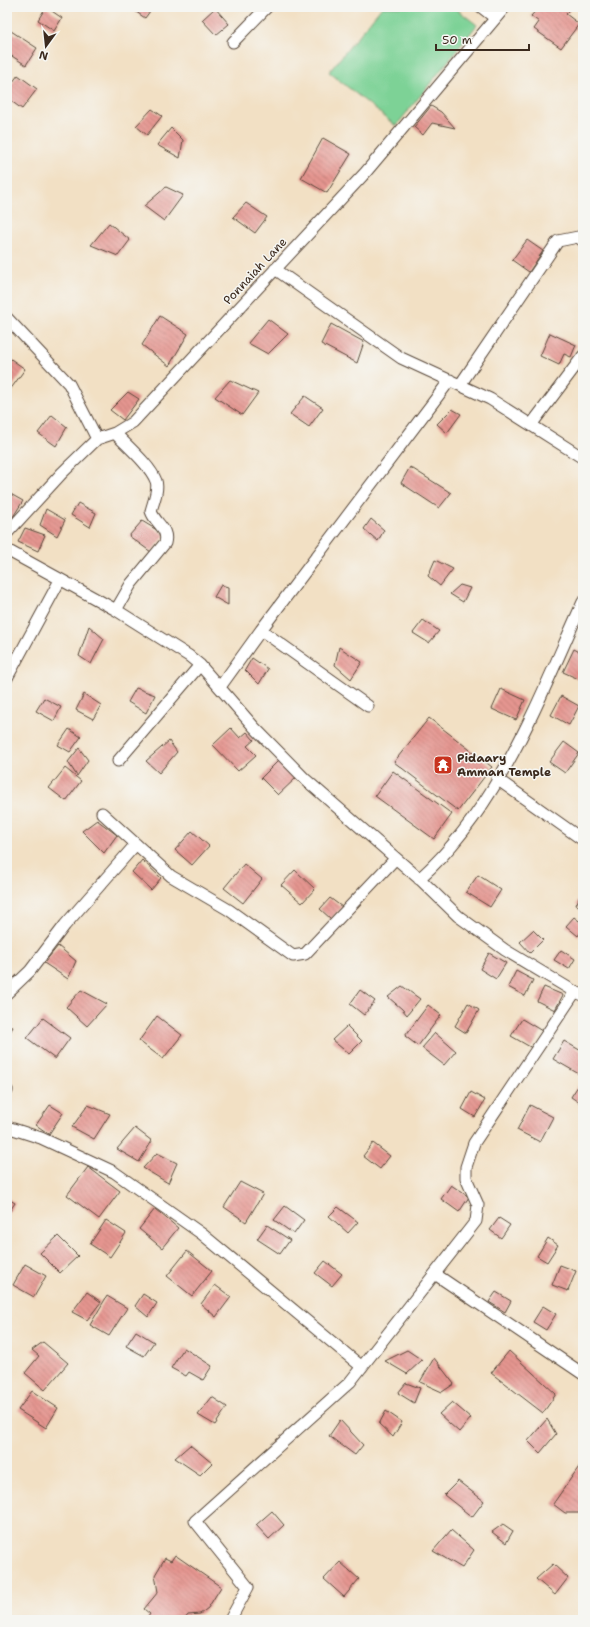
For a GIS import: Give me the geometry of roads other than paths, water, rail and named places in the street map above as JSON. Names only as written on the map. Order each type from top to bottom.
[{"type":"street","points":[[233,42],[267,7]]},
{"type":"street","points":[[481,7],[495,18]]},
{"type":"street","name":"Ponnaiah Lane","points":[[7,533],[62,473],[97,439],[115,433],[133,422],[365,173],[505,7]]},
{"type":"street","points":[[220,687],[261,630],[455,382],[558,242],[578,237],[583,241]]},
{"type":"street","points":[[275,268],[401,358],[490,399],[583,458]]},
{"type":"street","points":[[7,318],[69,384],[97,439]]},
{"type":"street","points":[[531,426],[583,356]]},
{"type":"street","points":[[115,433],[147,467],[156,482],[155,498],[151,512],[157,522],[164,529],[166,539],[165,543],[131,584],[116,610]]},
{"type":"street","points":[[7,550],[116,610],[170,642],[200,665],[281,756],[419,879],[458,916],[504,950],[579,994],[474,1142],[466,1168],[466,1178],[478,1205],[476,1221],[350,1382],[195,1521],[248,1587],[230,1620]]},
{"type":"street","points":[[7,678],[60,580]]},
{"type":"street","points":[[419,879],[440,860],[480,807],[514,752],[583,602]]},
{"type":"street","points":[[261,630],[368,706]]},
{"type":"street","points":[[118,761],[200,665]]},
{"type":"street","points":[[497,779],[583,840]]},
{"type":"street","points":[[102,813],[171,876],[229,910],[293,956],[305,954],[395,859]]},
{"type":"street","points":[[7,993],[30,971],[65,924],[136,844]]},
{"type":"street","points":[[7,1127],[40,1138],[114,1172],[202,1234],[362,1367]]},
{"type":"street","points":[[435,1274],[583,1374]]},
{"type":"place","name":"Pidaary Amman Temple","points":[[443,765]]}]
